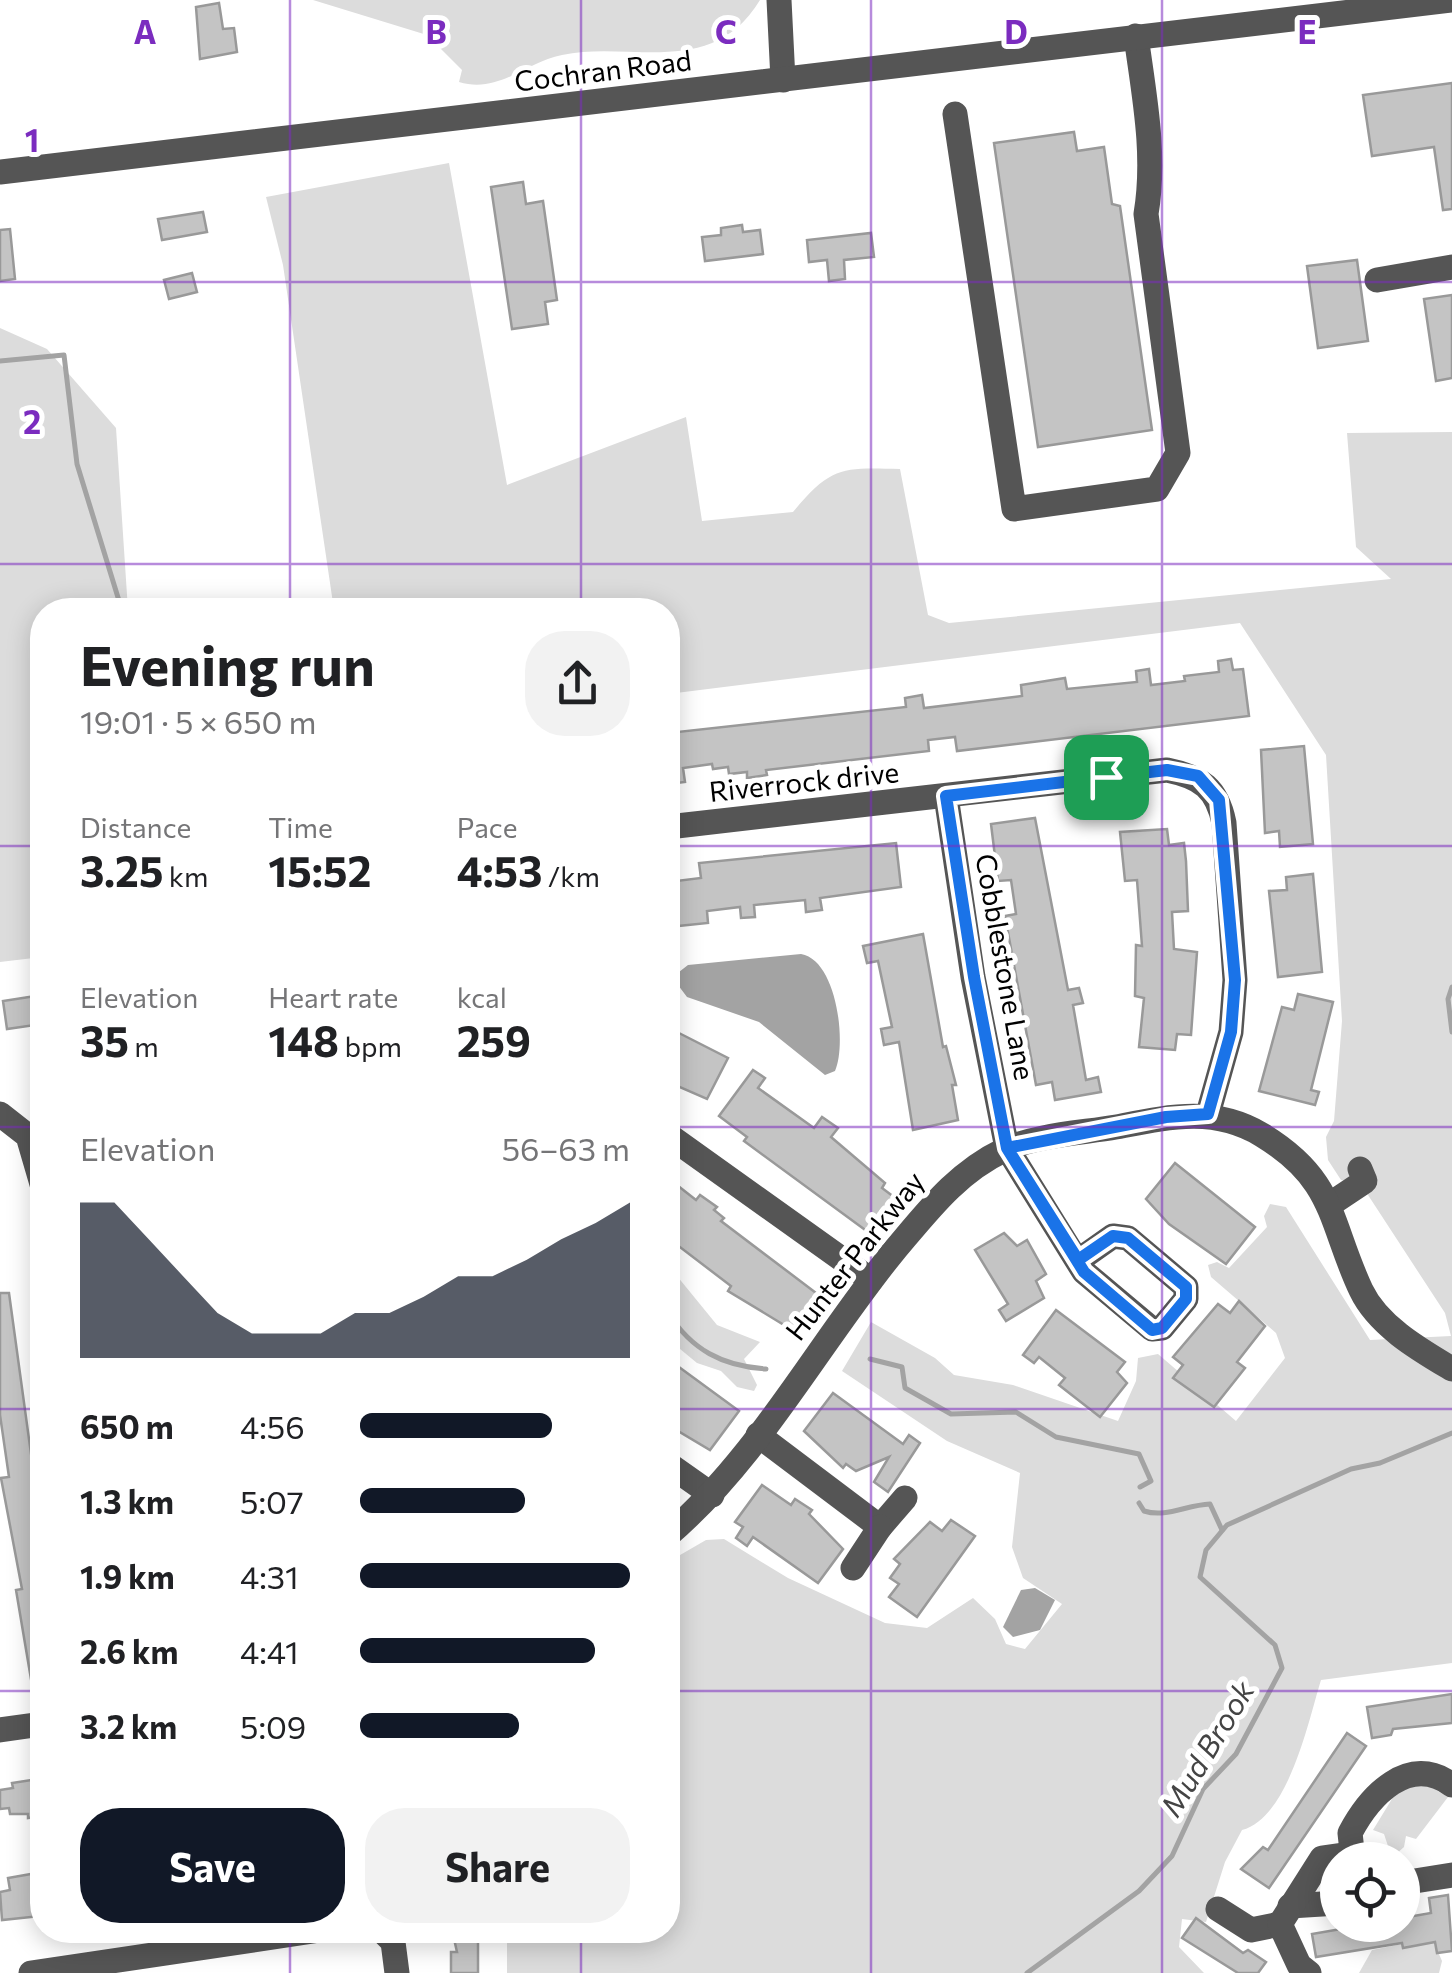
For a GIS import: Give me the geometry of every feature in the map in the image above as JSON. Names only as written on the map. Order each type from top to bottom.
[{"type":"street","points":[[780,0],[783,80]]},
{"type":"street","name":"Cochran Road","points":[[0,172],[1399,3],[1452,0]]},
{"type":"street","points":[[955,114],[1014,509],[1157,489],[1178,453],[1150,252],[1148,122],[1136,36]]},
{"type":"street","points":[[1377,280],[1452,267]]},
{"type":"street","points":[[946,796],[1167,770],[1198,776],[1219,800],[1235,980],[1231,1032],[1208,1114]]},
{"type":"street","name":"Riverrock drive","points":[[680,826],[946,796]]},
{"type":"street","name":"Cobblestone Lane","points":[[946,796],[974,977],[1007,1148]]},
{"type":"street","points":[[0,1114],[28,1136],[30,1143]]},
{"type":"street","name":"Hunter Parkway","points":[[680,1524],[712,1495],[871,1280],[952,1182],[1007,1148],[1166,1117],[1208,1114],[1261,1134],[1309,1172],[1328,1205],[1362,1293],[1400,1335],[1444,1364]]},
{"type":"street","points":[[680,1144],[871,1280]]},
{"type":"street","points":[[1007,1148],[1078,1260]]},
{"type":"street","points":[[1328,1205],[1366,1181],[1360,1169]]},
{"type":"street","points":[[758,1435],[880,1527]]},
{"type":"street","points":[[680,1478],[712,1495]]},
{"type":"street","points":[[853,1568],[905,1498]]},
{"type":"street","points":[[0,1730],[30,1726]]},
{"type":"street","points":[[1354,1842],[1356,1823],[1387,1784],[1420,1774],[1447,1773]]},
{"type":"street","points":[[1309,1973],[1299,1965],[1285,1915],[1320,1861]]},
{"type":"street","points":[[1420,1880],[1452,1875]]},
{"type":"street","points":[[1218,1909],[1251,1930],[1285,1915],[1320,1907]]},
{"type":"street","points":[[31,1973],[230,1943]]},
{"type":"street","points":[[393,1943],[397,1973]]},
{"type":"shaded area","points":[[313,0],[760,0],[740,25],[718,40],[694,49],[562,55],[500,81],[473,85],[459,82],[462,70],[427,35]]},
{"type":"shaded area","points":[[449,163],[507,485],[686,417],[702,521],[793,512],[818,485],[840,472],[900,469],[928,615],[949,623],[1391,579],[1356,547],[1347,433],[1452,432],[1452,1663],[1321,1680],[1303,1742],[1284,1788],[1258,1822],[1242,1830],[1225,1862],[1206,1922],[1182,1919],[1179,1947],[1204,1973],[507,1973],[507,1943],[680,1943],[680,1555],[706,1540],[724,1539],[788,1578],[885,1623],[927,1628],[973,1598],[995,1619],[1006,1644],[1025,1649],[1062,1604],[1023,1578],[1012,1547],[1020,1473],[947,1441],[842,1371],[871,1322],[935,1358],[954,1375],[1013,1385],[1118,1421],[1136,1381],[1138,1358],[1158,1354],[1236,1421],[1285,1358],[1276,1333],[1211,1277],[1208,1265],[1217,1262],[1229,1268],[1267,1227],[1264,1216],[1270,1204],[1286,1207],[1370,1340],[1451,1336],[1445,1313],[1368,1195],[1356,1182],[1341,1180],[1328,1160],[1326,1137],[1334,1121],[1342,1021],[1326,755],[1240,623],[680,693],[680,598],[332,598],[283,265],[266,197]]},
{"type":"shaded area","points":[[0,328],[47,349],[116,428],[127,598],[30,598],[30,958],[0,962]]},
{"type":"shaded area","points":[[801,954],[813,960],[823,971],[836,1005],[840,1042],[835,1071],[825,1075],[759,1022],[687,997],[680,988],[680,971],[688,965]]},
{"type":"shaded area","points":[[680,1280],[717,1325],[760,1342],[744,1359],[757,1385],[754,1391],[737,1387],[721,1371],[697,1363],[680,1349]]},
{"type":"shaded area","points":[[1035,1588],[1055,1600],[1040,1630],[1013,1637],[1003,1627],[1021,1590]]},
{"type":"shaded area","points":[[1422,1782],[1448,1797],[1416,1839],[1406,1836],[1405,1842],[1387,1842],[1384,1834],[1373,1830],[1395,1794]]},
{"type":"shaded area","points":[[1432,1938],[1442,1961],[1439,1973],[1359,1973],[1372,1950]]},
{"type":"building","points":[[219,3],[223,29],[234,28],[237,52],[200,59],[196,7]]},
{"type":"building","points":[[1452,83],[1452,209],[1443,210],[1434,147],[1372,156],[1363,95]]},
{"type":"building","points":[[1074,132],[1077,151],[1104,147],[1112,204],[1120,206],[1152,430],[1038,447],[994,143]]},
{"type":"building","points":[[523,182],[526,204],[543,201],[557,300],[545,302],[548,324],[512,329],[491,187]]},
{"type":"building","points":[[203,212],[207,232],[162,240],[158,219]]},
{"type":"building","points":[[742,225],[743,232],[760,230],[763,254],[705,261],[702,237],[721,235],[721,228]]},
{"type":"building","points":[[10,229],[15,279],[0,281],[0,230]]},
{"type":"building","points":[[871,233],[874,257],[844,260],[845,279],[829,281],[827,260],[809,262],[807,240]]},
{"type":"building","points":[[1357,260],[1368,341],[1318,348],[1307,266]]},
{"type":"building","points":[[192,273],[197,292],[169,299],[164,280]]},
{"type":"building","points":[[1452,295],[1452,378],[1436,381],[1424,299]]},
{"type":"building","points":[[1231,659],[1233,670],[1243,669],[1249,716],[957,751],[955,737],[928,740],[929,751],[766,770],[767,775],[747,778],[747,772],[729,774],[728,767],[713,769],[712,764],[683,768],[685,782],[680,783],[680,732],[906,707],[905,698],[922,695],[924,708],[1022,696],[1021,685],[1065,678],[1067,689],[1137,682],[1136,671],[1149,669],[1151,685],[1185,681],[1184,676],[1219,672],[1218,661]]},
{"type":"building","points":[[1304,746],[1313,844],[1280,847],[1279,831],[1265,833],[1261,750]]},
{"type":"building","points":[[1035,818],[1068,990],[1079,988],[1083,1003],[1073,1005],[1086,1080],[1098,1077],[1101,1092],[1055,1100],[1052,1082],[1036,1085],[1005,916],[1016,914],[1011,880],[998,881],[991,824]]},
{"type":"building","points":[[1167,829],[1169,845],[1184,843],[1186,861],[1188,911],[1172,912],[1174,949],[1197,952],[1191,1035],[1177,1034],[1175,1050],[1139,1047],[1144,998],[1135,996],[1136,945],[1142,946],[1137,880],[1125,881],[1120,832]]},
{"type":"building","points":[[896,843],[901,887],[820,898],[822,910],[806,912],[805,900],[754,905],[755,917],[741,918],[740,907],[707,911],[708,923],[680,926],[680,881],[701,878],[699,863]]},
{"type":"building","points":[[1313,874],[1322,972],[1278,977],[1269,891],[1287,890],[1286,877]]},
{"type":"building","points":[[923,934],[943,1047],[946,1046],[956,1085],[952,1085],[958,1120],[913,1130],[899,1042],[884,1045],[881,1029],[892,1027],[878,961],[867,963],[863,946]]},
{"type":"building","points":[[1298,994],[1333,1002],[1311,1090],[1319,1092],[1315,1105],[1259,1091],[1282,1007],[1294,1010]]},
{"type":"building","points":[[30,997],[30,1026],[7,1029],[3,1001]]},
{"type":"building","points":[[680,1034],[728,1058],[707,1099],[680,1087]]},
{"type":"building","points":[[753,1070],[765,1078],[758,1088],[814,1128],[822,1117],[838,1128],[831,1137],[885,1183],[882,1188],[894,1197],[868,1232],[744,1141],[747,1137],[719,1116]]},
{"type":"building","points":[[1175,1163],[1255,1227],[1226,1264],[1169,1224],[1146,1199]]},
{"type":"building","points":[[680,1187],[696,1200],[700,1195],[717,1207],[714,1210],[724,1218],[721,1221],[820,1296],[794,1331],[728,1291],[731,1286],[680,1247]]},
{"type":"building","points":[[1004,1233],[1017,1246],[1027,1240],[1046,1274],[1036,1281],[1044,1298],[1006,1321],[999,1310],[1008,1304],[975,1250]]},
{"type":"building","points":[[0,1293],[9,1293],[30,1446],[30,1673],[16,1590],[22,1589],[1,1478],[9,1477],[0,1415]]},
{"type":"building","points":[[1239,1301],[1265,1326],[1237,1362],[1245,1368],[1214,1407],[1173,1378],[1183,1365],[1173,1357],[1218,1304],[1230,1313]]},
{"type":"building","points":[[1056,1310],[1125,1362],[1117,1372],[1127,1383],[1100,1417],[1059,1385],[1065,1378],[1039,1357],[1034,1363],[1023,1355]]},
{"type":"building","points":[[680,1368],[739,1411],[710,1450],[680,1432]]},
{"type":"building","points":[[833,1393],[903,1444],[909,1435],[920,1443],[888,1492],[874,1482],[889,1457],[856,1471],[846,1464],[843,1468],[804,1431]]},
{"type":"building","points":[[762,1485],[791,1505],[795,1499],[812,1510],[809,1514],[843,1549],[818,1583],[753,1537],[747,1546],[736,1538],[743,1527],[735,1522]]},
{"type":"building","points":[[951,1520],[975,1536],[917,1617],[889,1597],[899,1584],[890,1578],[900,1564],[894,1559],[930,1522],[942,1531]]},
{"type":"building","points":[[1452,1694],[1452,1723],[1393,1729],[1391,1735],[1372,1738],[1367,1707]]},
{"type":"building","points":[[1347,1733],[1366,1746],[1269,1888],[1241,1869],[1263,1847],[1268,1850]]},
{"type":"building","points":[[30,1780],[30,1818],[28,1814],[10,1814],[9,1808],[0,1809],[0,1790],[13,1788],[12,1783]]},
{"type":"building","points":[[30,1874],[30,1917],[2,1920],[0,1892],[10,1890],[8,1878]]},
{"type":"building","points":[[1448,1895],[1452,1951],[1437,1953],[1435,1942],[1403,1948],[1402,1943],[1316,1957],[1312,1934],[1320,1933],[1320,1942],[1420,1942],[1420,1915],[1431,1913],[1429,1898]]},
{"type":"building","points":[[1196,1918],[1243,1953],[1248,1950],[1266,1962],[1258,1973],[1238,1973],[1182,1938]]},
{"type":"building","points":[[455,1943],[478,1943],[478,1973],[451,1973],[451,1952],[457,1952]]},
{"type":"waterway","points":[[0,361],[64,355],[77,464],[118,598]]},
{"type":"waterway","name":"Mud Brook","points":[[1452,987],[1448,999],[1452,1032]]},
{"type":"waterway","points":[[680,1329],[722,1360],[766,1369]]},
{"type":"waterway","points":[[870,1359],[902,1367],[905,1388],[951,1414],[1016,1412],[1056,1437],[1139,1454],[1151,1481],[1140,1487]]},
{"type":"waterway","name":"Mud Brook","points":[[1027,1973],[1139,1891],[1172,1856],[1203,1789],[1236,1754],[1282,1668],[1275,1645],[1200,1577],[1206,1550],[1227,1525],[1351,1469],[1380,1463],[1452,1433]]},
{"type":"waterway","points":[[1139,1503],[1144,1511],[1160,1513],[1210,1504],[1222,1530]]},
{"type":"route","points":[[1106,777],[946,796],[974,977],[1007,1148],[1078,1260],[1113,1236],[1128,1238],[1186,1287],[1186,1299],[1162,1328],[1152,1330],[1084,1272],[1007,1148],[1166,1117],[1208,1114],[1231,1032],[1235,980],[1219,800],[1198,776],[1167,770],[1106,777]]}]
